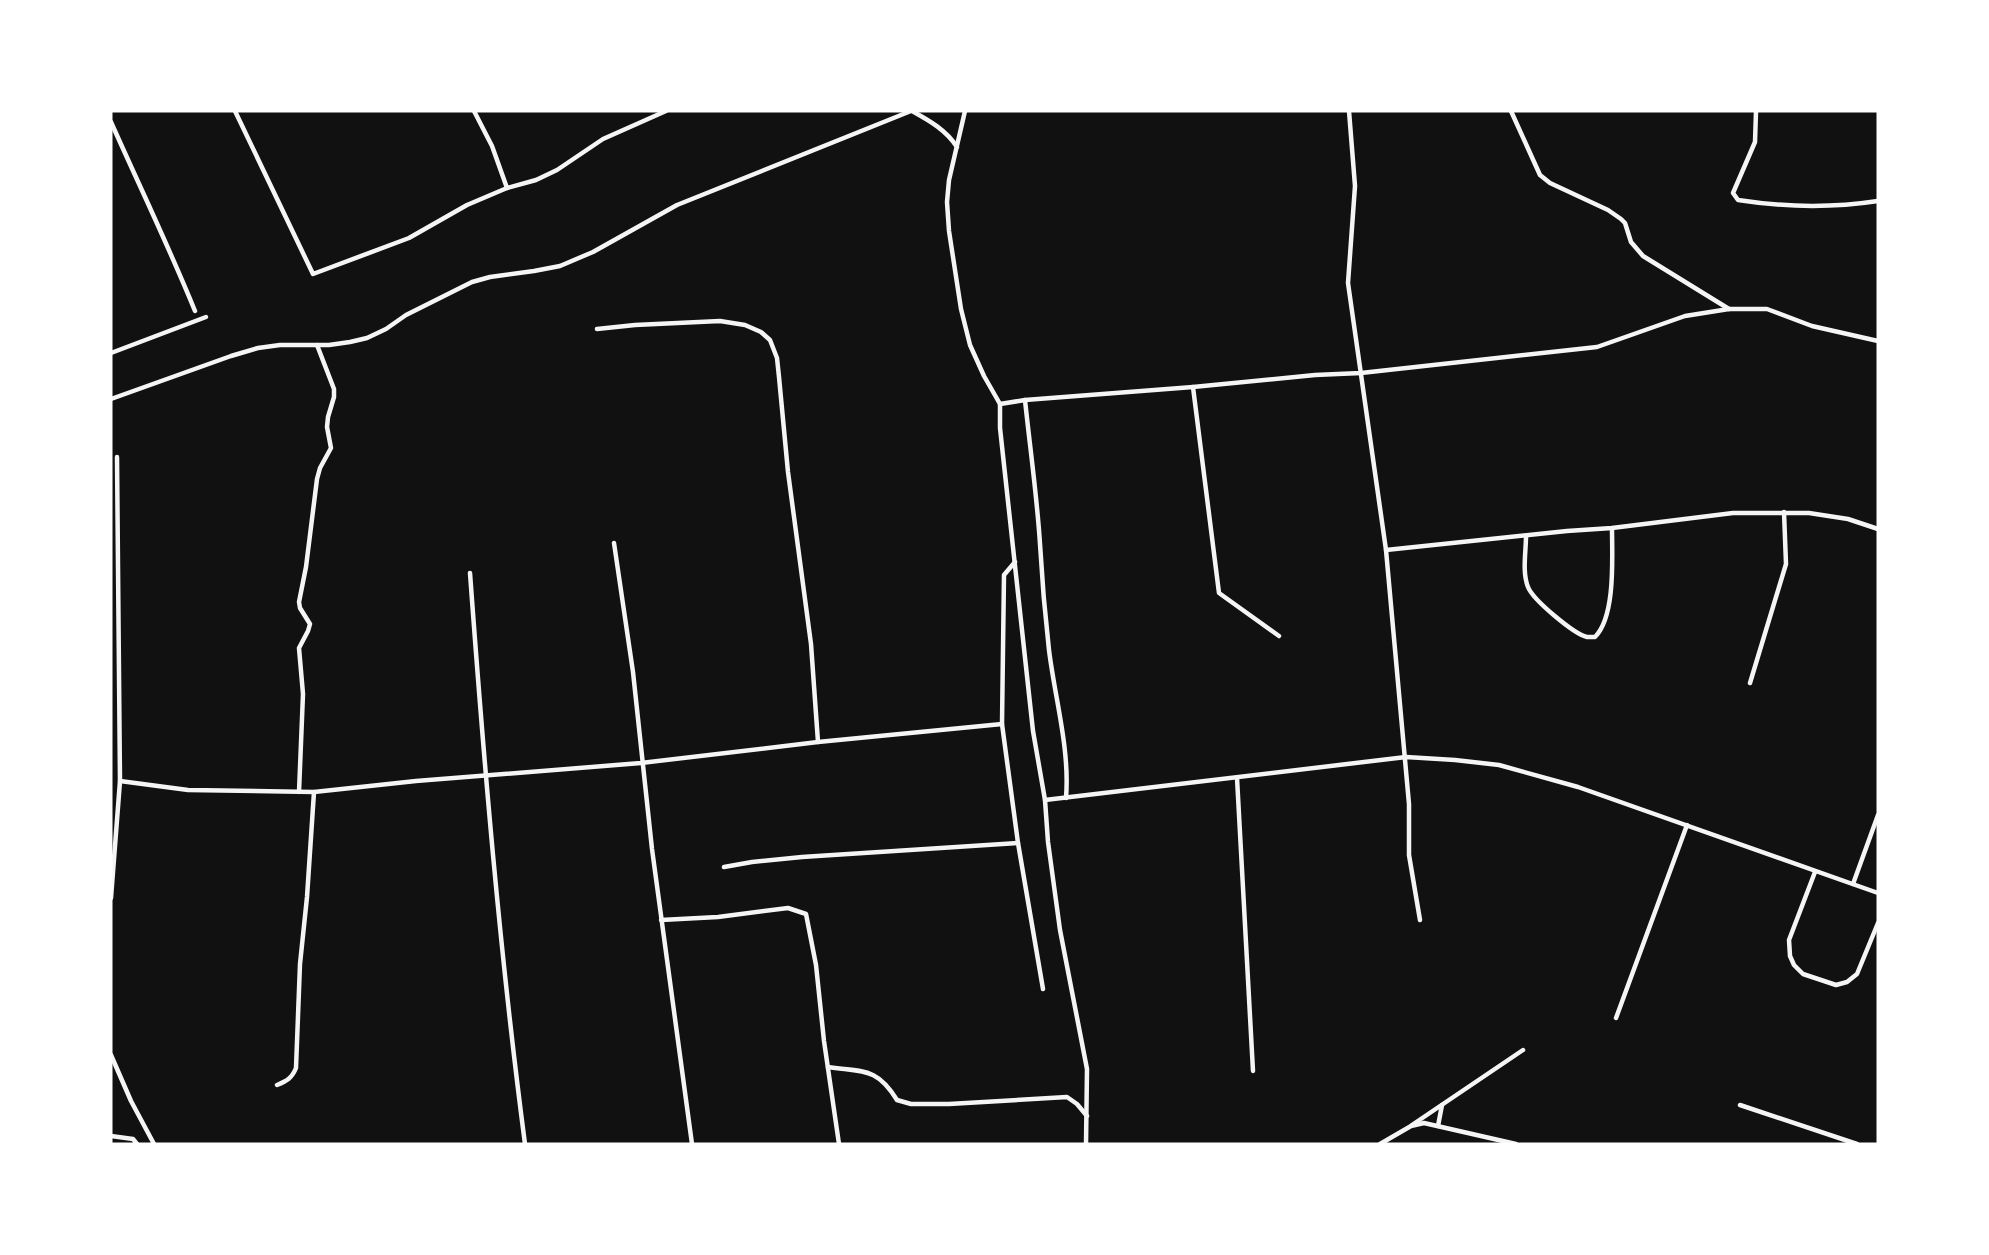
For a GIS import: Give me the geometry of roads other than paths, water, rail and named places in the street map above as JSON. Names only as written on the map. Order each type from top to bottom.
[{"type":"street","points":[[236,111],[313,274],[409,238],[467,205],[507,188],[536,180],[557,170],[603,139],[666,111]]},
{"type":"street","points":[[474,111],[492,146],[507,188]]},
{"type":"street","points":[[111,399],[258,348],[350,342],[367,338],[386,329],[406,315],[481,279],[560,266],[593,252],[677,205],[911,111],[943,130],[950,136],[957,147]]},
{"type":"street","points":[[965,111],[949,180],[947,202],[961,309],[970,345],[984,376],[1000,404],[1000,428],[1033,731],[1045,800],[1048,842],[1060,930],[1087,1070],[1086,1144]]},
{"type":"street","points":[[1349,111],[1355,186],[1348,283],[1386,550],[1406,757],[1409,804],[1409,855],[1420,920]]},
{"type":"street","points":[[1511,111],[1540,175],[1550,183],[1608,210],[1621,219],[1625,223],[1631,242],[1643,256],[1728,309]]},
{"type":"street","points":[[1756,111],[1756,142],[1733,193],[1738,200],[1803,205],[1858,204],[1878,201]]},
{"type":"street","points":[[111,122],[139,186],[168,244],[196,311]]},
{"type":"street","points":[[1000,404],[1025,400],[1315,375],[1361,373],[1597,347],[1685,316],[1728,309],[1767,309],[1812,326],[1878,340]]},
{"type":"street","points":[[111,353],[206,317]]},
{"type":"street","points":[[597,329],[635,324],[720,321],[744,325],[760,332],[770,340],[777,358],[780,376],[788,472],[811,644],[818,742]]},
{"type":"street","points":[[299,792],[303,694],[299,648],[310,624],[300,608],[299,602],[306,567],[317,479],[320,468],[331,448],[327,427],[334,397],[330,376],[317,345]]},
{"type":"street","points":[[1193,387],[1219,593],[1279,636]]},
{"type":"street","points":[[1025,400],[1040,543],[1042,589],[1065,754],[1066,798]]},
{"type":"street","points":[[111,898],[120,781],[117,457]]},
{"type":"street","points":[[1750,684],[1786,564],[1784,512]]},
{"type":"street","points":[[1386,550],[1612,528],[1733,513],[1809,513],[1848,520],[1878,529]]},
{"type":"street","points":[[1526,536],[1525,569],[1528,588],[1541,605],[1566,625],[1587,637],[1595,637],[1601,631],[1611,593],[1612,528]]},
{"type":"street","points":[[614,543],[633,672],[641,763],[692,1144]]},
{"type":"street","points":[[1015,562],[1004,576],[1002,724],[1018,843],[1043,989]]},
{"type":"street","points":[[470,573],[485,776],[517,1084],[526,1144]]},
{"type":"street","points":[[120,781],[188,790],[314,792],[392,783],[641,763],[818,742],[1002,724]]},
{"type":"street","points":[[1045,800],[1406,757],[1498,765],[1578,786],[1878,893]]},
{"type":"street","points":[[1237,778],[1253,1071]]},
{"type":"street","points":[[277,1085],[292,1076],[296,1068],[300,964],[307,897],[314,792]]},
{"type":"street","points":[[111,796],[119,795]]},
{"type":"street","points":[[1853,884],[1878,815]]},
{"type":"street","points":[[1616,1018],[1687,825]]},
{"type":"street","points":[[724,867],[792,858],[1018,843]]},
{"type":"street","points":[[1815,872],[1790,940],[1790,956],[1794,965],[1803,974],[1836,985],[1847,982],[1858,974],[1878,923]]},
{"type":"street","points":[[661,920],[718,917],[788,908],[806,914],[816,965],[839,1144]]},
{"type":"street","points":[[1380,1144],[1411,1126],[1523,1050]]},
{"type":"street","points":[[111,1055],[131,1101],[154,1144]]},
{"type":"street","points":[[828,1067],[874,1074],[888,1085],[897,1100],[911,1104],[949,1104],[1067,1097],[1077,1104],[1087,1117]]},
{"type":"street","points":[[1438,1126],[1442,1105]]},
{"type":"street","points":[[1740,1105],[1856,1144]]},
{"type":"street","points":[[1411,1126],[1424,1124],[1438,1126],[1516,1144]]},
{"type":"street","points":[[111,1136],[133,1140],[137,1144]]}]
